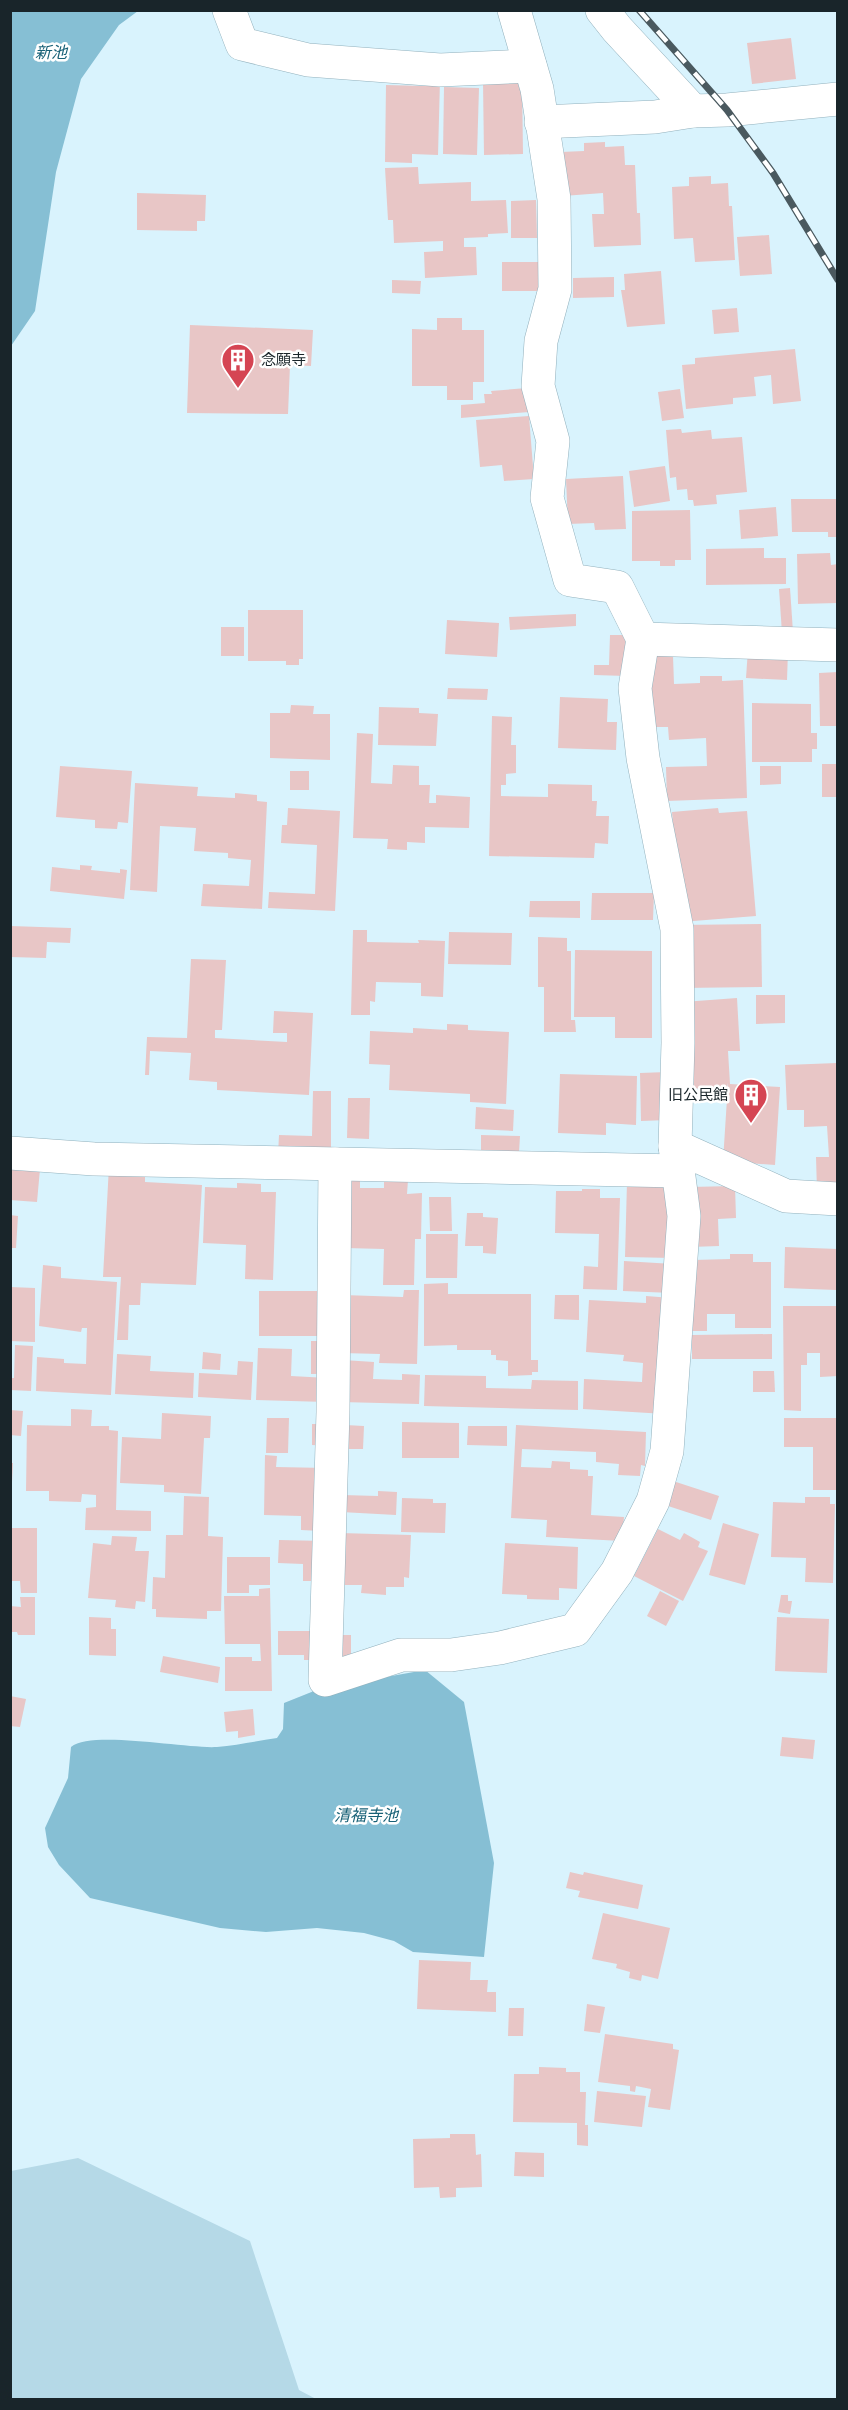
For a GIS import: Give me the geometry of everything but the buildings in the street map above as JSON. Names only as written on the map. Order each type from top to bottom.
[{"type":"street","points":[[229,10],[242,44],[308,60],[440,70],[530,66]]},
{"type":"street","points":[[335,1164],[333,1412],[325,1680],[401,1655],[451,1655],[500,1648],[575,1630],[617,1572],[653,1502],[667,1450],[684,1216],[677,1159],[677,929],[643,758],[635,688],[643,639],[617,587],[570,580],[547,498],[553,441],[538,386],[542,341],[555,289],[554,199],[537,89],[514,10]]},
{"type":"street","points":[[602,10],[616,29],[693,111]]},
{"type":"street","points":[[541,122],[656,117],[693,111],[727,110],[837,99]]},
{"type":"street","points":[[643,639],[837,645]]},
{"type":"street","points":[[10,1153],[94,1160],[335,1164],[677,1159],[786,1196],[837,1199]]},
{"type":"shaded area","points":[[78,2158],[250,2241],[299,2390],[316,2399],[11,2399],[11,2171]]},
{"type":"water","name":"新池","points":[[11,10],[138,11],[119,25],[81,79],[56,172],[35,311],[11,346]]},
{"type":"water","name":"清福寺池","points":[[425,1670],[464,1702],[494,1863],[484,1957],[413,1952],[394,1941],[364,1933],[317,1928],[266,1932],[220,1928],[90,1898],[59,1865],[48,1847],[45,1828],[68,1778],[71,1747],[82,1742],[118,1740],[217,1747],[277,1738],[283,1729],[284,1703],[319,1689]]},
{"type":"railway","points":[[639,10],[727,110],[773,173],[838,280]]},
{"type":"place","name":"念願寺","points":[[238,389]]},
{"type":"place","name":"旧公民館","points":[[751,1124]]}]
